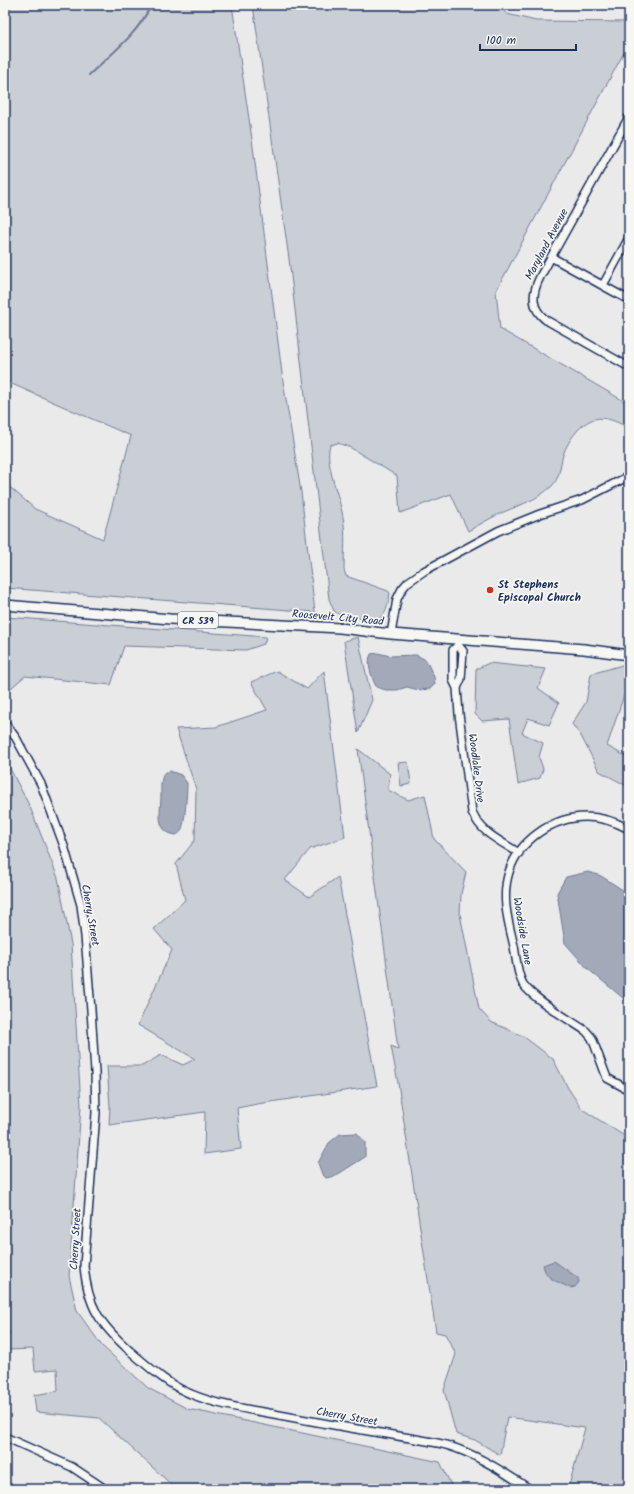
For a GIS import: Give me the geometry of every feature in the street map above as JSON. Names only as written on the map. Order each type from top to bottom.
[{"type":"main road","name":"Roosevelt City Road","points":[[5,605],[170,619],[340,628],[391,634]]},
{"type":"main road","name":"CR 539","points":[[391,634],[458,642],[584,649],[629,655]]},
{"type":"street","name":"Maryland Avenue","points":[[629,117],[551,257],[534,291],[534,301],[538,312],[545,319],[629,367]]},
{"type":"street","points":[[603,285],[629,238]]},
{"type":"street","points":[[551,257],[629,300]]},
{"type":"street","name":"Roosevelt City Road","points":[[391,634],[397,599],[402,588],[424,571],[498,531],[540,514],[582,500],[629,476]]},
{"type":"street","name":"Woodlake Drive","points":[[458,642],[453,650],[452,668],[453,680],[457,688],[472,812],[478,825],[484,831],[519,853]]},
{"type":"street","name":"Cherry Street","points":[[5,723],[16,738],[41,784],[64,846],[81,905],[91,1010],[95,1099],[94,1140],[84,1266],[85,1280],[92,1305],[100,1320],[119,1341],[151,1370],[174,1386],[191,1394],[208,1400],[249,1410],[446,1445],[461,1449],[481,1459],[529,1489]]},
{"type":"street","name":"Woodside Lane","points":[[629,829],[618,824],[596,818],[574,818],[554,824],[540,831],[519,853],[509,871],[506,885],[505,903],[520,977],[523,984],[535,996],[586,1031],[592,1038],[607,1078],[629,1090]]},
{"type":"street","points":[[5,1437],[72,1466],[105,1489]]},
{"type":"shaded area","points":[[5,5],[232,5],[252,139],[283,381],[301,492],[315,612],[5,588],[5,483],[35,509],[103,539],[131,436],[5,381]]},
{"type":"shaded area","points":[[253,5],[498,5],[507,14],[536,21],[629,22],[629,43],[496,291],[500,329],[629,404],[629,428],[608,419],[602,418],[589,421],[577,431],[569,442],[563,455],[555,483],[552,486],[535,498],[496,515],[468,531],[451,494],[400,513],[397,476],[351,448],[338,443],[330,445],[329,461],[344,523],[344,570],[346,576],[390,593],[385,613],[376,620],[338,614],[334,611],[329,599],[289,259]]},
{"type":"shaded area","points":[[5,617],[266,637],[264,644],[246,650],[124,646],[111,685],[25,676],[5,693]]},
{"type":"shaded area","points":[[358,637],[372,700],[358,733],[344,641]]},
{"type":"shaded area","points":[[489,663],[546,669],[538,688],[559,703],[549,725],[528,718],[522,733],[543,743],[539,757],[543,769],[540,778],[518,784],[509,719],[482,721],[475,714],[476,669]]},
{"type":"shaded area","points":[[629,663],[629,680],[607,746],[629,758],[629,787],[599,771],[581,736],[572,724],[586,702],[591,674]]},
{"type":"shaded area","points":[[277,671],[307,689],[324,671],[345,837],[310,849],[285,880],[309,897],[338,877],[377,1086],[237,1108],[241,1149],[204,1154],[205,1112],[109,1125],[110,1106],[107,1066],[142,1066],[161,1055],[183,1065],[195,1059],[138,1025],[172,950],[154,929],[185,900],[176,864],[195,840],[196,789],[176,729],[216,727],[267,710],[251,682]]},
{"type":"shaded area","points":[[358,749],[390,774],[388,790],[408,800],[425,795],[434,839],[466,872],[461,894],[460,914],[479,1009],[491,1022],[523,1036],[553,1059],[568,1088],[582,1109],[629,1139],[629,1489],[568,1489],[585,1428],[507,1417],[500,1455],[475,1440],[456,1434],[444,1390],[456,1354],[445,1334],[436,1332],[391,1046],[398,1049]]},
{"type":"shaded area","points":[[5,759],[30,807],[58,878],[71,944],[81,1106],[69,1276],[77,1311],[102,1346],[148,1388],[188,1409],[440,1462],[453,1489],[176,1489],[99,1418],[36,1412],[34,1395],[58,1391],[57,1369],[35,1371],[33,1349],[7,1350],[9,1331],[5,1327]]},
{"type":"shaded area","points":[[408,762],[411,784],[401,786],[398,763]]},
{"type":"water","points":[[378,653],[390,656],[416,655],[426,660],[434,677],[435,684],[430,689],[419,690],[407,687],[397,690],[386,690],[376,687],[369,662],[371,654]]},
{"type":"water","points":[[170,771],[181,775],[187,783],[184,822],[181,831],[176,835],[164,830],[160,820],[161,782],[164,773]]},
{"type":"water","points":[[588,872],[601,876],[629,894],[629,1003],[588,969],[565,943],[557,893],[566,877]]},
{"type":"water","points":[[357,1133],[365,1142],[365,1157],[335,1176],[326,1178],[322,1174],[318,1163],[329,1143],[340,1134]]},
{"type":"water","points":[[554,1261],[578,1278],[579,1282],[575,1287],[570,1288],[549,1277],[544,1270],[543,1265]]},
{"type":"waterway","points":[[89,75],[132,34],[146,15],[151,5]]},
{"type":"place","name":"St Stephens Episcopal Church","points":[[490,590]]}]
